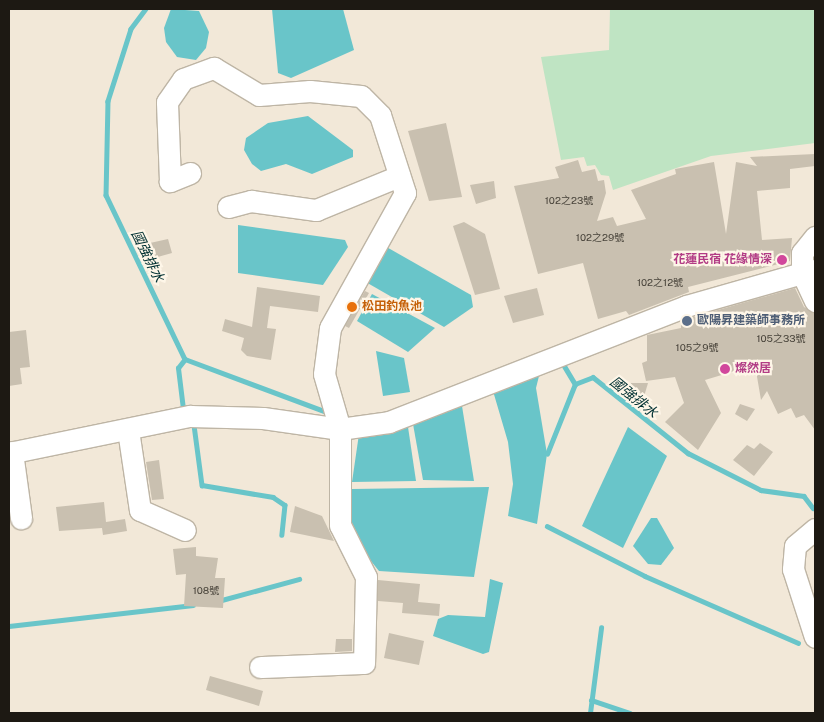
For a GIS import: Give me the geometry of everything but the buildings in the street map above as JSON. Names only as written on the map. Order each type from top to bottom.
[{"type":"street","points":[[190,173],[170,181],[167,102],[183,79],[214,68],[259,95],[310,91],[361,96],[380,115],[405,192],[330,328],[324,374],[340,430],[340,525],[366,577],[364,663],[260,666]]},
{"type":"street","points":[[228,207],[251,201],[316,210],[400,176]]},
{"type":"street","points":[[815,237],[802,254],[809,272],[815,301]]},
{"type":"street","points":[[21,518],[11,453],[190,416],[263,418],[340,430],[389,422],[686,306],[809,272]]},
{"type":"street","points":[[128,430],[140,510],[185,530]]},
{"type":"street","points":[[815,529],[795,546],[793,569],[815,638]]},
{"type":"green space","points":[[610,9],[815,9],[815,143],[711,156],[613,190],[609,176],[601,175],[595,165],[587,166],[584,157],[561,160],[541,57],[609,50]]},
{"type":"water","points":[[171,9],[199,11],[209,32],[206,48],[196,60],[177,57],[166,42],[164,28]]},
{"type":"water","points":[[272,9],[343,9],[354,50],[291,78],[278,73]]},
{"type":"water","points":[[308,116],[353,150],[353,157],[312,174],[286,164],[261,171],[252,164],[244,150],[246,138],[268,123]]},
{"type":"water","points":[[238,225],[345,240],[348,247],[323,285],[238,273]]},
{"type":"water","points":[[383,245],[471,295],[473,307],[444,327],[364,281]]},
{"type":"water","points":[[372,294],[435,328],[408,352],[357,321]]},
{"type":"water","points":[[376,351],[404,358],[410,392],[383,396]]},
{"type":"water","points":[[539,376],[536,388],[547,454],[537,524],[508,516],[513,484],[508,442],[493,391]]},
{"type":"water","points":[[462,406],[474,481],[423,480],[413,424]]},
{"type":"water","points":[[408,427],[416,481],[352,482],[359,434]]},
{"type":"water","points":[[628,427],[667,456],[623,548],[582,526]]},
{"type":"water","points":[[489,487],[474,577],[379,571],[346,530],[352,489]]},
{"type":"water","points":[[651,518],[657,518],[674,548],[661,565],[648,564],[633,546]]},
{"type":"water","points":[[490,579],[503,583],[489,652],[483,654],[433,636],[438,619],[448,615],[485,617]]},
{"type":"waterway","name":"國強排水","points":[[146,9],[131,29],[108,101],[106,195],[185,359],[327,412]]},
{"type":"waterway","points":[[183,409],[178,368],[185,359]]},
{"type":"waterway","name":"國強排水","points":[[562,362],[575,384],[593,377],[688,453],[761,490],[804,496],[813,508]]},
{"type":"waterway","points":[[547,454],[575,384]]},
{"type":"waterway","points":[[194,425],[202,485],[273,497],[285,505],[282,535]]},
{"type":"waterway","points":[[547,526],[645,576],[798,643]]},
{"type":"waterway","points":[[218,601],[299,579]]},
{"type":"waterway","points":[[9,626],[193,605]]},
{"type":"waterway","points":[[590,713],[601,628]]},
{"type":"waterway","points":[[591,700],[630,713]]},
{"type":"place","name":"花蓮民宿 花緣情深","points":[[782,260]]},
{"type":"place","name":"松田釣魚池","points":[[352,307]]},
{"type":"place","name":"歐陽昇建築師事務所","points":[[687,321]]},
{"type":"place","name":"燦然居","points":[[725,369]]}]
